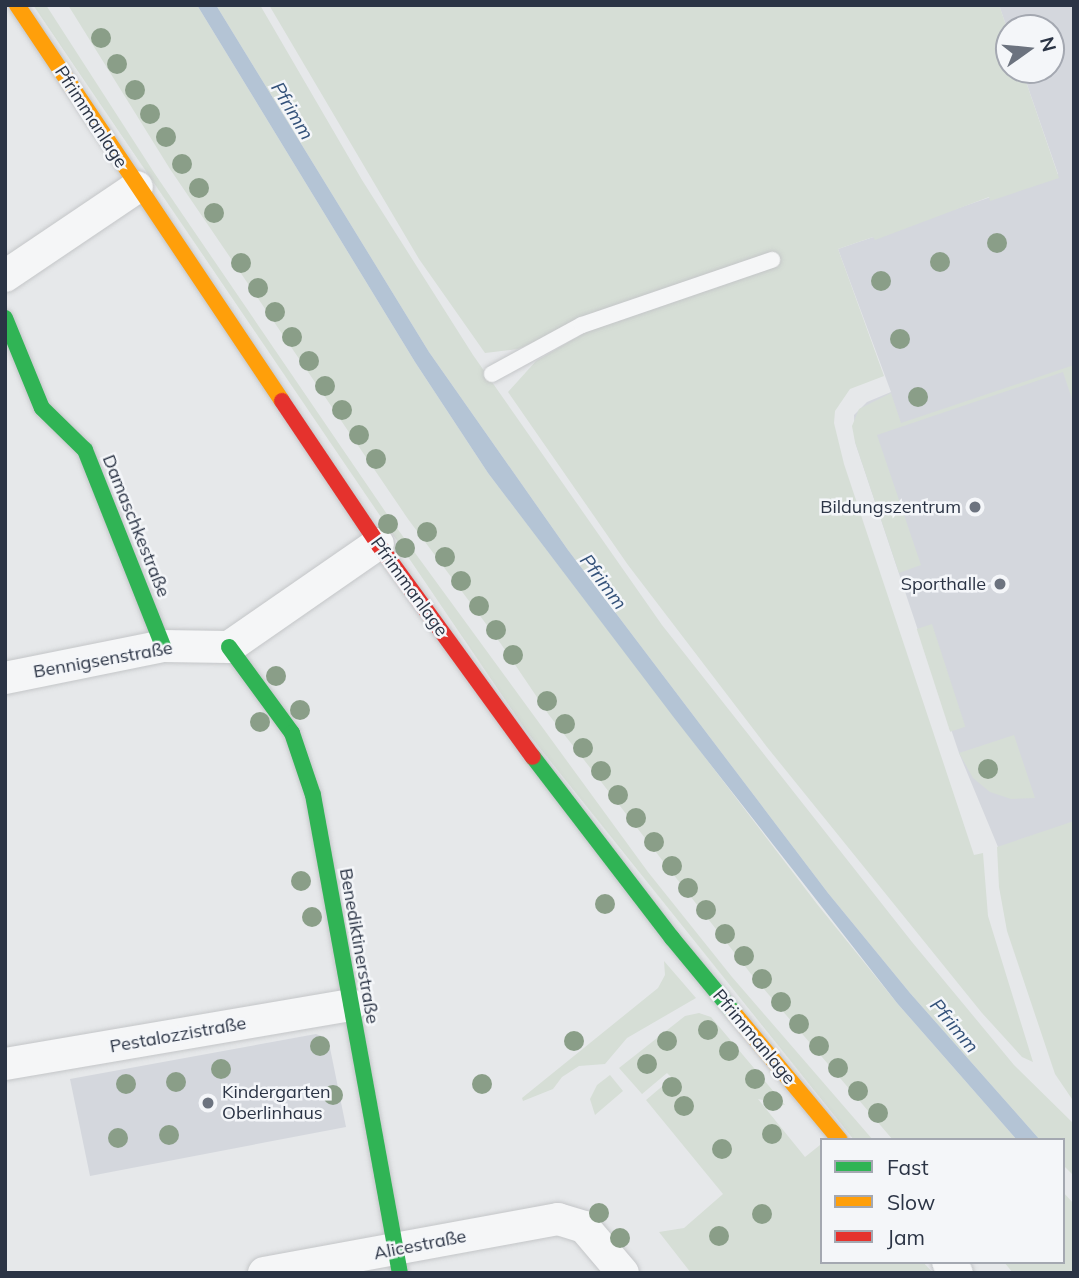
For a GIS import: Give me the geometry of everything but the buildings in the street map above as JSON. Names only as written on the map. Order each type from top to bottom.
[{"type":"street","name":"Pfrimmanlage","points":[[18,5],[137,187],[378,544],[530,753],[672,939],[838,1138]]},
{"type":"street","points":[[5,276],[137,187]]},
{"type":"street","name":"Damaschkestraße","points":[[5,318],[42,408],[51,420],[76,438],[85,450],[163,646]]},
{"type":"street","points":[[229,647],[378,544]]},
{"type":"street","name":"Bennigsenstraße","points":[[5,678],[163,646],[229,647]]},
{"type":"street","name":"Benediktinerstraße","points":[[229,647],[281,716],[300,751],[313,795],[398,1262]]},
{"type":"street","name":"Pestalozzistraße","points":[[5,1064],[351,1005]]},
{"type":"street","name":"Alicestraße","points":[[264,1273],[398,1262],[558,1219],[576,1222],[594,1236],[623,1273]]},
{"type":"lane","points":[[492,374],[582,325],[772,260]]},
{"type":"shaded area","points":[[33,5],[46,5],[155,174],[391,520],[648,872],[732,977],[871,1138],[852,1138],[527,732]]},
{"type":"shaded area","points":[[68,5],[197,5],[415,362],[488,473],[817,904],[897,1003],[1015,1138],[891,1138],[751,974],[549,715],[501,644],[408,519],[170,169]]},
{"type":"shaded area","points":[[216,5],[260,5],[362,180],[473,355],[662,625],[912,942],[1014,1065],[1074,1124],[1074,1176],[1065,1167],[1065,1138],[1038,1138],[910,993],[828,893],[568,550],[429,352]]},
{"type":"shaded area","points":[[269,5],[999,5],[1002,14],[995,14],[995,84],[1027,84],[1059,178],[990,201],[989,197],[875,240],[873,237],[838,249],[884,376],[850,389],[835,411],[834,423],[844,464],[974,855],[983,853],[988,916],[1033,1062],[1022,1057],[982,1013],[767,747],[628,565],[508,392],[536,361],[586,332],[775,265],[593,316],[518,349],[485,353],[419,259]]},
{"type":"shaded area","name":"Bildungszentrum","points":[[999,5],[1074,5],[1074,1087],[998,847],[959,753],[855,442],[854,415],[867,402],[891,392],[838,249],[1058,174],[1027,84],[1065,84],[1065,14],[1002,14]]},
{"type":"shaded area","points":[[1074,365],[1074,405],[1063,372],[877,435],[921,565],[899,573],[855,442],[852,426],[859,409],[891,393],[901,423]]},
{"type":"shaded area","points":[[932,624],[965,727],[950,732],[917,629]]},
{"type":"shaded area","points":[[1014,735],[1035,798],[1011,799],[990,792],[973,778],[959,753]]},
{"type":"shaded area","points":[[1074,821],[1074,1102],[1055,1074],[1007,931],[999,887],[997,847]]},
{"type":"shaded area","points":[[664,961],[696,998],[627,1038],[605,1064],[579,1066],[562,1077],[553,1089],[523,1101],[522,1098],[658,988],[665,975]]},
{"type":"shaded area","points":[[699,1013],[711,1017],[785,1105],[758,1099],[805,1157],[820,1145],[820,1264],[925,1264],[933,1273],[691,1273],[659,1232],[684,1228],[723,1194],[646,1100],[672,1078],[667,1073],[642,1094],[619,1068],[685,1016]]},
{"type":"shaded area","name":"Kindergarten Oberlinhaus","points":[[316,1034],[324,1037],[330,1048],[346,1127],[90,1176],[70,1079]]},
{"type":"shaded area","points":[[610,1075],[623,1091],[595,1115],[590,1099],[597,1085]]},
{"type":"shaded area","points":[[1065,1194],[1074,1204],[1074,1273],[1013,1273],[1006,1264],[1065,1264]]},
{"type":"water","points":[[197,5],[216,5],[429,352],[568,550],[828,893],[910,993],[1038,1138],[1015,1138],[897,1003],[675,719],[488,473],[415,362]]},
{"type":"traffic: fast","points":[[5,318],[42,408],[85,450],[163,646]]},
{"type":"traffic: fast","points":[[229,647],[292,733],[313,795],[400,1273]]},
{"type":"traffic: fast","points":[[533,757],[672,938],[734,1013]]},
{"type":"traffic: slow","points":[[17,5],[282,401]]},
{"type":"traffic: slow","points":[[734,1013],[838,1138]]},
{"type":"traffic: jam","points":[[282,401],[378,544],[533,757]]},
{"type":"place","name":"Bildungszentrum","points":[[975,507]]},
{"type":"place","name":"Sporthalle","points":[[1000,584]]},
{"type":"place","name":"Kindergarten Oberlinhaus","points":[[208,1103]]},
{"type":"water label","name":"Pfrimm","points":[[292,111]]},
{"type":"water label","name":"Pfrimm","points":[[603,582]]},
{"type":"water label","name":"Pfrimm","points":[[954,1026]]}]
